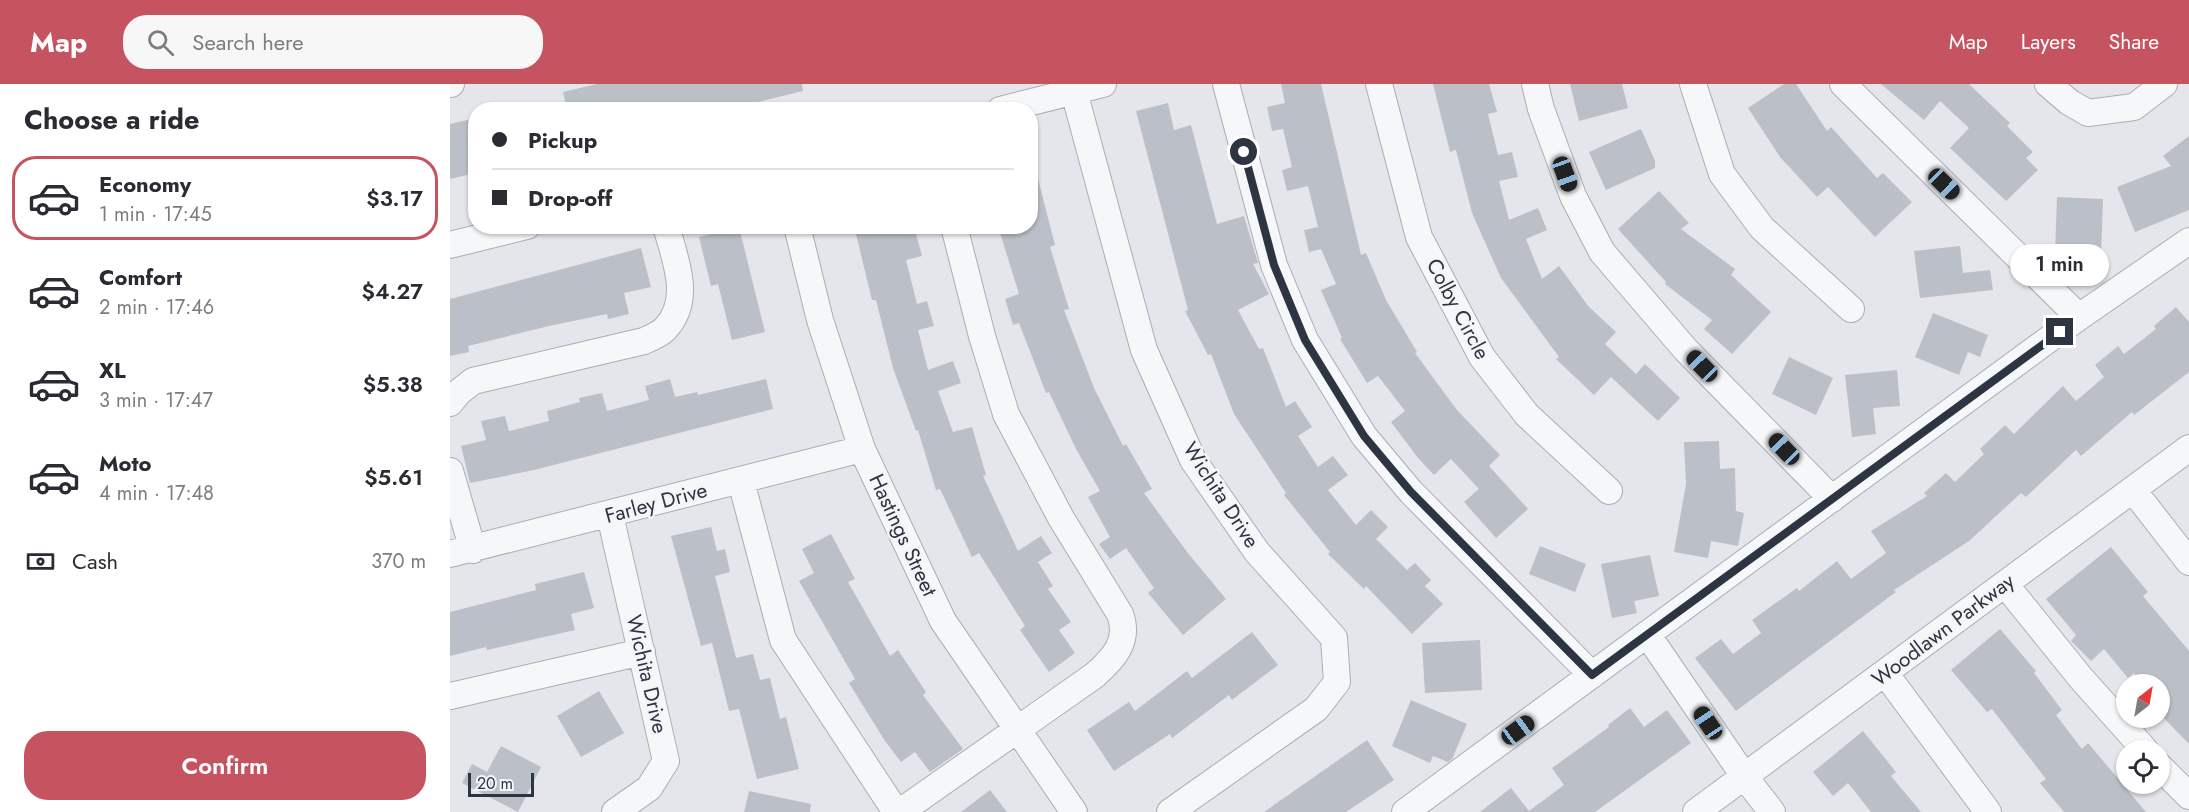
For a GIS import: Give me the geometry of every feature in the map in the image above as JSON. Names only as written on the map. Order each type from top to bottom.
[{"type":"street","points":[[1027,102],[1073,88],[1103,84]]},
{"type":"street","points":[[1226,84],[1274,265],[1305,340],[1364,436],[1411,492],[1592,675]]},
{"type":"street","name":"Colby Circle","points":[[1379,84],[1419,237],[1482,357],[1527,415],[1610,491]]},
{"type":"street","points":[[1535,84],[1541,109],[1573,196],[1602,252],[1686,350],[1832,499]]},
{"type":"street","points":[[1693,84],[1722,174],[1762,228],[1851,309]]},
{"type":"street","points":[[1843,84],[2079,318]]},
{"type":"street","points":[[2048,84],[2088,114],[2134,107],[2164,84]]},
{"type":"street","name":"Wichita Drive","points":[[1073,88],[1144,350],[1193,460],[1257,552],[1334,638],[1337,682],[1316,709],[1170,812]]},
{"type":"street","points":[[450,245],[495,234]]},
{"type":"street","points":[[450,403],[473,381],[644,341],[665,330],[681,298],[680,275],[668,234]]},
{"type":"street","name":"Hastings Street","points":[[799,234],[820,320],[862,449],[943,621],[1074,812]]},
{"type":"street","points":[[741,481],[783,640],[898,812],[1095,675],[1112,659],[1123,642],[1124,625],[1120,614],[1061,518],[1006,414],[982,336],[956,234]]},
{"type":"street","points":[[1405,812],[2079,318],[2189,241]]},
{"type":"street","name":"Woodlawn Parkway","points":[[1696,812],[2189,448]]},
{"type":"street","name":"Farley Drive","points":[[462,552],[862,449]]},
{"type":"street","points":[[450,471],[462,552]]},
{"type":"street","points":[[2133,490],[2189,562]]},
{"type":"street","name":"Wichita Drive","points":[[610,515],[666,761],[649,788],[615,812]]},
{"type":"street","points":[[2006,584],[2080,677],[2136,740]]},
{"type":"street","points":[[1647,634],[1744,776],[1772,812]]},
{"type":"street","points":[[450,696],[642,652]]},
{"type":"street","points":[[1885,673],[1988,812]]},
{"type":"street","points":[[2170,776],[2189,796]]},
{"type":"building","points":[[597,84],[802,84],[803,91],[758,102],[565,102],[563,92]]},
{"type":"building","points":[[1281,84],[1321,84],[1361,255],[1366,253],[1386,300],[1417,352],[1415,353],[1457,410],[1500,455],[1489,466],[1528,509],[1496,538],[1464,502],[1479,489],[1451,459],[1434,475],[1418,458],[1391,422],[1405,411],[1378,376],[1367,383],[1340,339],[1342,338],[1321,290],[1336,284],[1321,249],[1309,252],[1304,230],[1318,227],[1308,186],[1287,191],[1282,170],[1292,167],[1283,129],[1272,131],[1267,107],[1285,103]]},
{"type":"building","points":[[1433,84],[1489,84],[1497,112],[1488,114],[1498,155],[1512,152],[1518,177],[1499,181],[1509,220],[1538,208],[1547,230],[1526,239],[1542,279],[1559,266],[1589,307],[1616,332],[1605,344],[1636,374],[1645,364],[1680,398],[1658,421],[1611,377],[1594,395],[1556,359],[1559,357],[1501,278],[1472,213],[1456,150],[1450,152]]},
{"type":"building","points":[[1570,84],[1622,84],[1628,108],[1579,121]]},
{"type":"building","points":[[1784,84],[1796,84],[1827,131],[1831,127],[1877,178],[1883,173],[1912,202],[1875,237],[1828,187],[1817,197],[1780,157],[1748,108]]},
{"type":"building","points":[[1881,84],[1969,84],[2010,123],[2007,126],[2033,152],[2026,158],[2038,170],[2006,201],[1950,148],[1969,128],[1940,101],[1924,120]]},
{"type":"building","points":[[1168,103],[1174,130],[1191,125],[1217,224],[1244,216],[1258,263],[1253,264],[1269,294],[1238,310],[1259,349],[1263,348],[1286,407],[1295,401],[1312,427],[1298,436],[1318,467],[1333,456],[1348,475],[1328,490],[1356,525],[1371,510],[1388,527],[1376,539],[1407,570],[1415,563],[1431,580],[1425,586],[1443,604],[1412,634],[1366,586],[1364,589],[1328,554],[1330,552],[1284,495],[1286,493],[1234,414],[1211,354],[1208,355],[1185,311],[1188,310],[1136,111]]},
{"type":"building","points":[[468,120],[468,175],[450,179],[450,124]]},
{"type":"building","points":[[1641,129],[1655,161],[1655,168],[1606,190],[1589,152]]},
{"type":"building","points":[[2189,136],[2189,210],[2135,232],[2117,187],[2171,166],[2163,156]]},
{"type":"building","points":[[1038,179],[1055,245],[1050,247],[1069,309],[1064,310],[1094,388],[1123,446],[1126,444],[1152,489],[1144,493],[1187,552],[1226,599],[1183,635],[1148,593],[1154,588],[1126,548],[1110,559],[1099,544],[1110,537],[1088,497],[1100,491],[1076,449],[1049,392],[1046,393],[1019,323],[1013,325],[1005,299],[1019,294],[1000,234],[1038,234]]},
{"type":"building","points":[[1659,191],[1689,223],[1681,229],[1735,269],[1731,275],[1771,312],[1732,354],[1704,329],[1712,320],[1665,284],[1666,282],[1618,229]]},
{"type":"building","points":[[2057,197],[2103,199],[2101,257],[2055,255]]},
{"type":"building","points":[[711,234],[741,234],[765,332],[732,340],[718,284],[711,286],[699,237]]},
{"type":"building","points":[[856,234],[916,234],[922,256],[906,260],[917,304],[927,301],[934,326],[918,330],[928,370],[953,361],[961,383],[938,391],[953,432],[972,427],[986,475],[983,476],[1018,551],[1041,536],[1052,553],[1038,562],[1053,586],[1048,589],[1071,622],[1059,630],[1075,653],[1049,672],[1020,630],[1025,626],[979,553],[972,557],[940,489],[936,490],[918,430],[916,431],[893,368],[876,300],[872,300]]},
{"type":"building","points":[[1960,246],[1963,273],[1990,270],[1993,290],[1920,298],[1914,251]]},
{"type":"building","points":[[641,248],[651,287],[624,293],[629,314],[608,319],[607,314],[549,326],[468,346],[469,352],[450,356],[450,299]]},
{"type":"building","points":[[2176,307],[2189,322],[2189,372],[2134,415],[2132,412],[2081,456],[2076,450],[2026,497],[2021,493],[1969,541],[1894,590],[1896,592],[1736,711],[1695,658],[1721,639],[1733,654],[1761,633],[1752,620],[1797,588],[1799,591],[1837,561],[1851,579],[1886,553],[1871,531],[1927,496],[1924,493],[1946,473],[1955,482],[1984,454],[1980,449],[2005,425],[2014,434],[2063,386],[2076,401],[2104,377],[2095,365],[2118,346],[2124,354],[2156,329],[2154,326]]},
{"type":"building","points":[[1933,313],[1988,335],[1980,357],[1968,352],[1959,375],[1915,357]]},
{"type":"building","points":[[1789,357],[1833,378],[1816,415],[1772,394]]},
{"type":"building","points":[[1897,370],[1900,406],[1873,408],[1876,434],[1852,437],[1845,375]]},
{"type":"building","points":[[670,379],[675,397],[697,392],[698,395],[766,379],[773,409],[534,470],[470,483],[461,446],[486,440],[481,421],[505,416],[509,431],[549,421],[547,411],[580,402],[579,398],[602,393],[607,411],[649,400],[645,386]]},
{"type":"building","points":[[1719,441],[1720,469],[1735,468],[1736,511],[1744,513],[1738,546],[1711,541],[1708,558],[1674,552],[1686,484],[1684,442]]},
{"type":"building","points":[[711,527],[717,551],[725,549],[730,572],[715,576],[736,658],[753,654],[760,680],[770,678],[780,719],[786,717],[799,769],[757,779],[739,709],[729,711],[712,643],[701,646],[671,536]]},
{"type":"building","points":[[831,534],[855,579],[848,582],[890,656],[898,650],[926,692],[923,695],[963,749],[930,772],[915,752],[901,762],[885,741],[849,683],[855,679],[799,581],[814,573],[802,549]]},
{"type":"building","points":[[1540,546],[1586,564],[1575,592],[1529,574]]},
{"type":"building","points":[[2111,547],[2148,592],[2143,596],[2189,651],[2189,744],[2170,724],[2170,674],[2125,674],[2104,649],[2091,661],[2071,641],[2076,635],[2046,599]]},
{"type":"building","points":[[1650,555],[1659,596],[1634,601],[1637,613],[1612,618],[1601,564]]},
{"type":"building","points":[[584,572],[594,608],[571,614],[575,630],[450,656],[450,612],[536,590],[535,584]]},
{"type":"building","points":[[2000,629],[2036,671],[2034,673],[2062,710],[2056,715],[2082,749],[2088,743],[2116,776],[2116,794],[2131,794],[2146,812],[2064,812],[2040,783],[2046,779],[1992,709],[1987,712],[1951,670]]},
{"type":"building","points":[[1252,632],[1278,665],[1232,700],[1229,695],[1172,738],[1170,734],[1114,771],[1087,730],[1129,702],[1135,711],[1187,671],[1192,678]]},
{"type":"building","points":[[1480,640],[1482,690],[1425,693],[1422,643]]},
{"type":"building","points":[[599,691],[624,733],[581,757],[557,716]]},
{"type":"building","points":[[1411,700],[1467,724],[1452,759],[1448,762],[1433,756],[1430,763],[1392,746]]},
{"type":"building","points":[[1630,708],[1644,727],[1667,710],[1691,743],[1595,812],[1480,812],[1511,788],[1529,811],[1564,785],[1552,768],[1609,727],[1608,725]]},
{"type":"building","points":[[1863,731],[1896,772],[1891,776],[1921,812],[1871,812],[1848,783],[1833,796],[1813,772]]},
{"type":"building","points":[[1367,740],[1394,780],[1346,812],[1264,812]]},
{"type":"building","points":[[501,746],[541,767],[518,812],[462,783],[472,764],[487,772]]},
{"type":"building","points":[[990,790],[1007,812],[961,812]]},
{"type":"building","points":[[749,791],[811,804],[810,812],[744,812]]},
{"type":"route","points":[[1244,152],[1274,265],[1305,340],[1364,436],[1411,492],[1592,675],[2060,332]]}]
